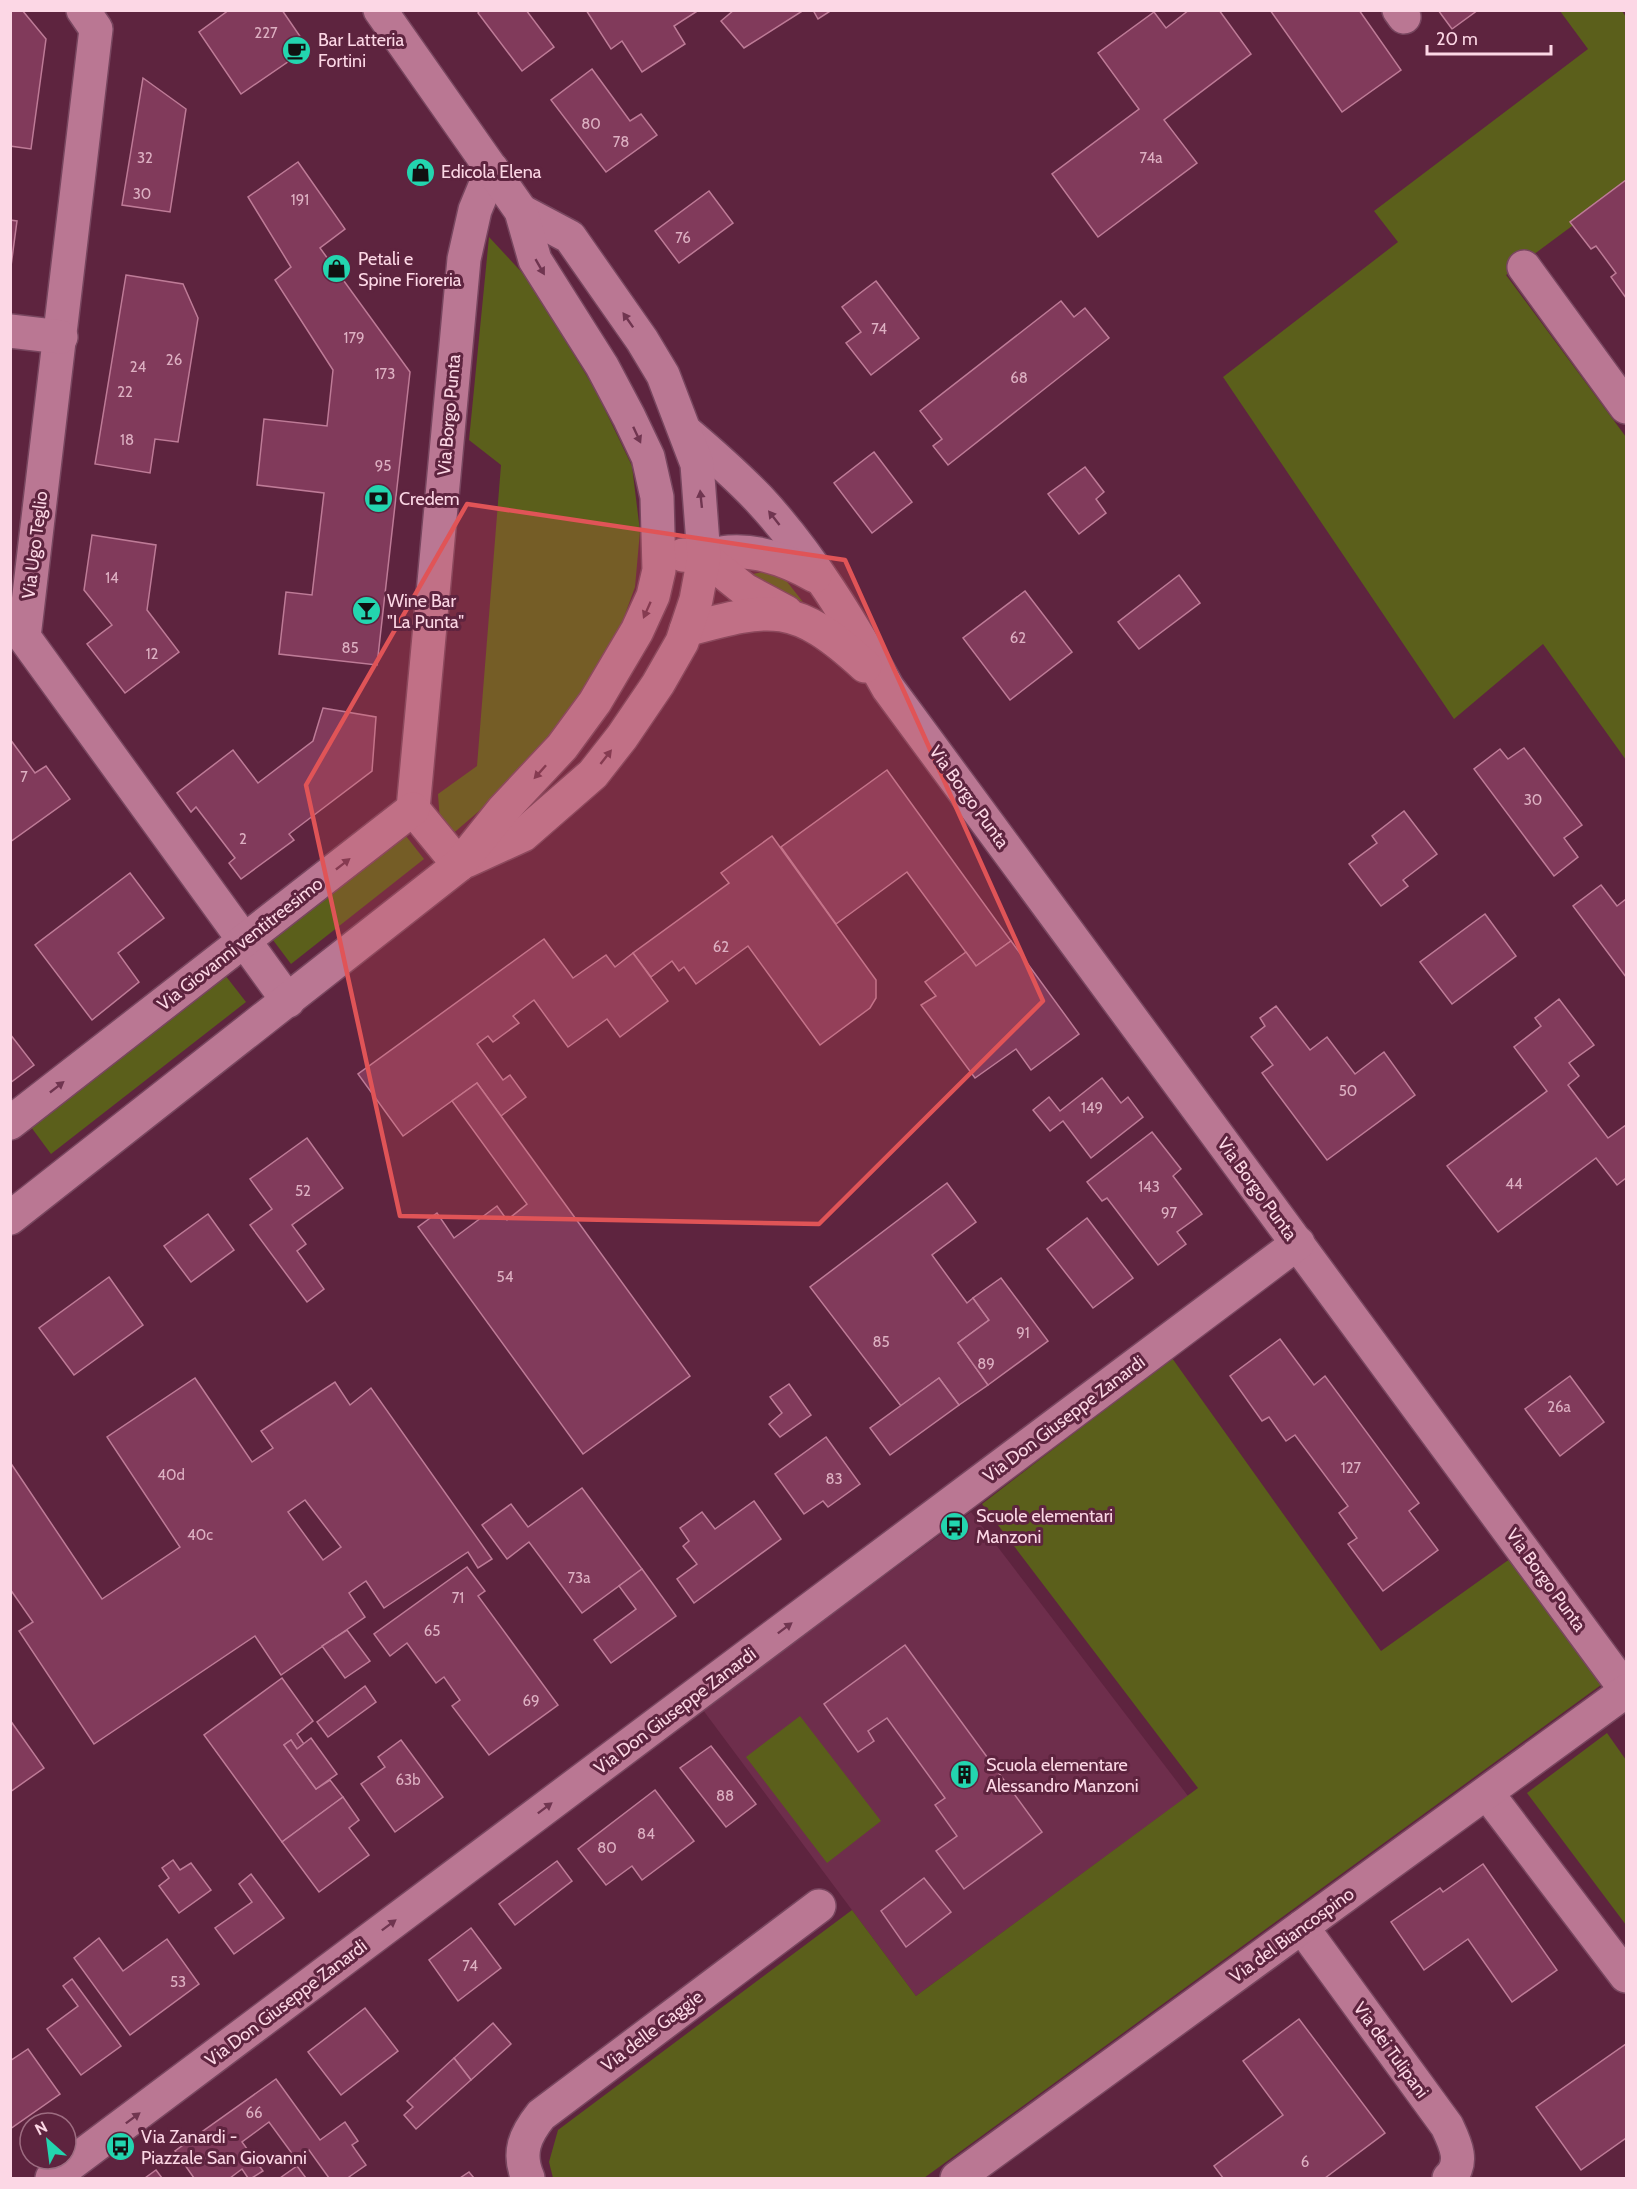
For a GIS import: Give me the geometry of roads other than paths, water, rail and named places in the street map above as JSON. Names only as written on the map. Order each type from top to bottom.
[{"type":"street","name":"Via Ugo Teglio","points":[[83,10],[96,29],[61,338],[17,636],[288,1001]]},
{"type":"street","name":"Via Borgo Punta","points":[[391,14],[521,211],[535,260],[602,366],[648,457],[657,497],[660,554]]},
{"type":"street","name":"Via Borgo Punta","points":[[413,809],[464,259],[475,210],[492,169]]},
{"type":"street","name":"Via Borgo Punta","points":[[521,211],[570,237],[642,340],[663,375],[697,464],[704,557],[722,574],[745,590],[836,640],[888,688]]},
{"type":"street","points":[[1524,267],[1626,407]]},
{"type":"street","points":[[10,331],[61,338]]},
{"type":"street","name":"Via Borgo Punta","points":[[685,431],[726,466],[760,501],[821,580],[857,633],[888,688],[1626,1690]]},
{"type":"street","name":"Via Borgo Punta","points":[[704,557],[730,552],[774,557],[791,562],[821,580]]},
{"type":"street","points":[[10,1218],[459,864],[503,810],[562,747],[595,702],[637,632],[653,596],[660,554],[704,557],[696,600],[686,630],[658,684],[593,774],[522,835],[459,864]]},
{"type":"street","name":"Via Borgo Punta","points":[[686,630],[756,613],[774,612],[805,622]]},
{"type":"street","points":[[413,809],[459,864]]},
{"type":"street","name":"Via Giovanni ventitreesimo","points":[[10,1123],[413,809]]},
{"type":"street","name":"Via Don Giuseppe Zanardi","points":[[52,2178],[1298,1243]]},
{"type":"street","name":"Via del Biancospino","points":[[957,2178],[1626,1690]]},
{"type":"street","points":[[1487,1793],[1626,1976]]},
{"type":"street","name":"Via delle Gaggie","points":[[528,2178],[523,2168],[522,2148],[528,2131],[541,2115],[819,1906]]},
{"type":"street","name":"Via dei Tulipani","points":[[1302,1927],[1447,2126],[1458,2152],[1458,2164],[1449,2178]]},
{"type":"place","name":"Bar Latteria Fortini","points":[[297,50]]},
{"type":"place","name":"Edicola Elena","points":[[420,172]]},
{"type":"place","name":"Petali e Spine Fioreria","points":[[337,269]]},
{"type":"place","name":"Credem","points":[[378,499]]},
{"type":"place","name":"Wine Bar \"La Punta\"","points":[[366,611]]},
{"type":"place","name":"Scuole elementari Manzoni","points":[[955,1526]]},
{"type":"place","name":"Scuola elementare Alessandro Manzoni","points":[[965,1775]]},
{"type":"place","name":"Via Zanardi - Piazzale San Giovanni","points":[[120,2147]]}]
